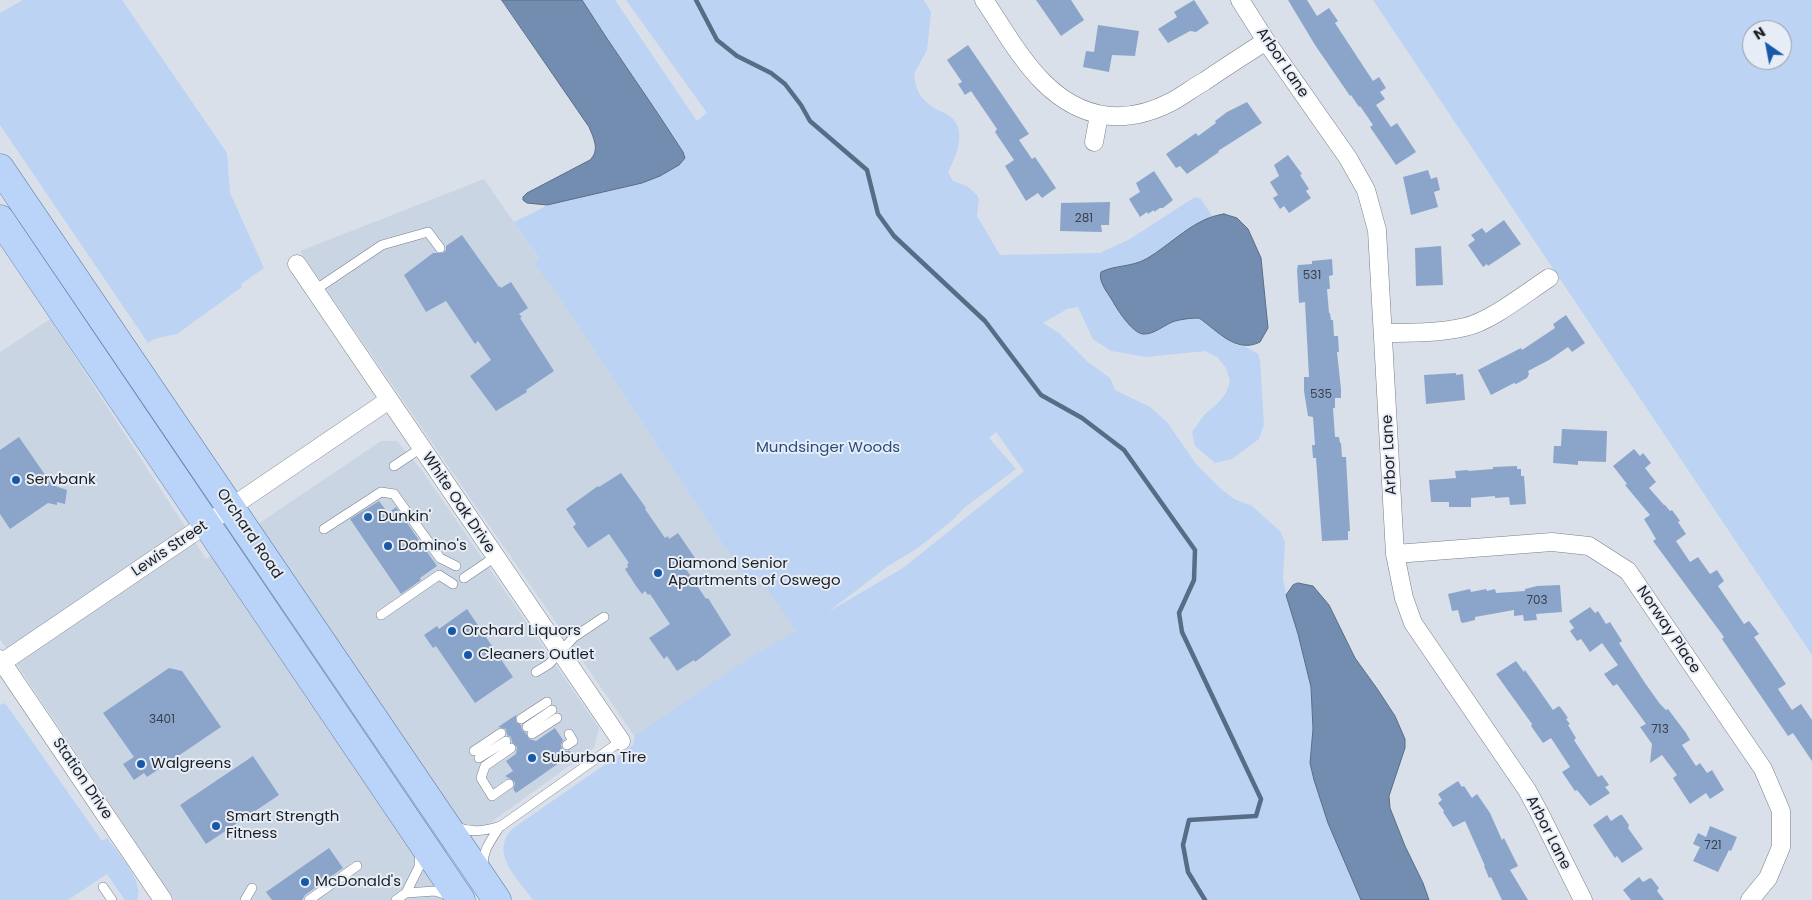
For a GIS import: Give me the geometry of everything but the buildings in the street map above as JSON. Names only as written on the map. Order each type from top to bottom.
[{"type":"main road","name":"Orchard Road","points":[[0,168],[493,894]]},
{"type":"main road","name":"Orchard Road","points":[[0,219],[461,900]]},
{"type":"street","points":[[984,0],[1029,66],[1044,82],[1076,107],[1099,115],[1128,116],[1147,112],[1173,101],[1266,41]]},
{"type":"street","name":"Arbor Lane","points":[[1240,0],[1266,41],[1348,158],[1366,190],[1377,230],[1395,554],[1404,598],[1413,623],[1527,790],[1582,900]]},
{"type":"street","points":[[1094,142],[1099,115]]},
{"type":"street","name":"White Oak Drive","points":[[297,264],[621,741]]},
{"type":"street","points":[[1383,333],[1434,332],[1467,327],[1494,314],[1549,278]]},
{"type":"street","name":"Lewis Street","points":[[1,662],[389,400]]},
{"type":"street","name":"Norway Place","points":[[1395,554],[1552,542],[1589,546],[1628,571],[1763,769],[1781,811],[1781,847],[1768,878],[1750,900]]},
{"type":"street","name":"Station Drive","points":[[1,662],[162,899]]},
{"type":"lane","points":[[315,290],[382,245],[428,232],[440,248]]},
{"type":"lane","points":[[394,466],[421,448]]},
{"type":"lane","points":[[324,529],[381,492],[394,494],[440,558],[456,566]]},
{"type":"lane","points":[[464,578],[495,557]]},
{"type":"lane","points":[[381,615],[439,575],[453,584]]},
{"type":"lane","points":[[536,672],[549,664],[574,638],[604,617]]},
{"type":"lane","points":[[547,702],[527,727],[555,714]]},
{"type":"lane","points":[[568,745],[574,741],[569,734]]},
{"type":"lane","points":[[480,758],[506,740],[480,758]]},
{"type":"lane","points":[[440,815],[458,827],[471,831],[484,831],[500,826],[621,741]]},
{"type":"lane","points":[[480,758],[481,778],[492,796],[509,784]]},
{"type":"lane","points":[[493,894],[483,864],[487,845],[500,826]]},
{"type":"lane","points":[[396,900],[406,893],[419,867],[421,853],[416,832]]},
{"type":"lane","points":[[309,900],[358,866]]},
{"type":"lane","points":[[103,887],[112,900]]},
{"type":"lane","points":[[245,900],[252,888],[251,900]]},
{"type":"lane","points":[[406,893],[435,891],[448,894],[457,900]]},
{"type":"shaded area","points":[[502,0],[582,0],[683,152],[685,158],[679,165],[660,176],[642,183],[547,205],[527,203],[523,200],[527,193],[590,160],[595,152],[595,144],[589,127]]},
{"type":"shaded area","points":[[484,179],[799,634],[637,740],[300,251]]},
{"type":"shaded area","points":[[1224,214],[1237,218],[1248,229],[1261,258],[1268,328],[1260,342],[1251,345],[1235,343],[1199,318],[1175,321],[1147,334],[1134,330],[1121,314],[1102,283],[1101,272],[1141,262],[1193,226],[1213,216]]},
{"type":"shaded area","points":[[50,319],[206,559],[381,441],[397,441],[421,469],[599,728],[594,748],[426,869],[448,900],[174,900],[0,639],[0,352]]},
{"type":"shaded area","points":[[1298,583],[1313,586],[1329,605],[1355,658],[1395,716],[1405,739],[1405,748],[1389,796],[1390,808],[1429,900],[1361,900],[1328,823],[1310,763],[1313,729],[1311,687],[1286,595],[1293,585]]},
{"type":"green space","points":[[23,0],[122,0],[227,153],[230,193],[264,268],[241,284],[242,287],[177,334],[154,339],[148,343],[0,125],[0,13]]},
{"type":"green space","name":"Mundsinger Woods","points":[[582,0],[615,0],[697,121],[707,113],[626,0],[924,0],[931,12],[927,50],[914,74],[916,86],[924,100],[953,119],[957,125],[959,141],[955,158],[948,172],[953,181],[967,186],[977,195],[979,199],[977,216],[1000,255],[1100,253],[1130,239],[1195,197],[1201,199],[1212,216],[1146,259],[1136,264],[1116,267],[1134,330],[1145,333],[1155,331],[1175,321],[1199,318],[1237,345],[1246,347],[1258,354],[1264,425],[1259,439],[1232,459],[1215,463],[1195,446],[1192,432],[1205,414],[1226,393],[1230,381],[1226,368],[1217,357],[1205,351],[1147,357],[1111,351],[1093,339],[1078,307],[1067,309],[1043,323],[1059,333],[1088,362],[1110,378],[1115,390],[1150,407],[1167,422],[1196,464],[1221,489],[1234,499],[1252,506],[1280,531],[1285,542],[1283,578],[1286,595],[1311,687],[1313,729],[1310,763],[1328,823],[1361,900],[533,900],[508,866],[505,856],[503,847],[512,829],[633,745],[636,735],[752,656],[796,631],[759,577],[749,583],[561,299],[535,264],[539,258],[514,222],[676,142]],"holes":[[[996,432],[1024,471],[903,568],[828,612],[888,566],[918,548],[955,518],[964,508],[1016,469],[989,438]]]},
{"type":"green space","points":[[1373,0],[1812,0],[1812,655]]},
{"type":"green space","points":[[4,703],[102,841],[107,838],[123,859],[134,876],[138,893],[137,900],[125,900],[107,874],[68,900],[0,900],[0,705]]},
{"type":"waterway","points":[[696,0],[717,40],[737,56],[771,73],[785,84],[801,105],[810,121],[867,170],[878,214],[894,236],[985,321],[1041,395],[1082,418],[1124,450],[1195,550],[1194,580],[1179,613],[1182,632],[1261,799],[1256,816],[1189,820],[1183,845],[1188,872],[1205,900]]},
{"type":"place","name":"Servbank","points":[[16,480]]},
{"type":"place","name":"Dunkin'","points":[[368,517]]},
{"type":"place","name":"Domino's","points":[[388,546]]},
{"type":"place","name":"Diamond Senior Apartments of Oswego","points":[[658,573]]},
{"type":"place","name":"Orchard Liquors","points":[[452,631]]},
{"type":"place","name":"Cleaners Outlet","points":[[468,655]]},
{"type":"place","name":"Suburban Tire","points":[[532,758]]},
{"type":"place","name":"Walgreens","points":[[141,764]]},
{"type":"place","name":"Smart Strength Fitness","points":[[216,826]]},
{"type":"place","name":"McDonald's","points":[[305,882]]}]
